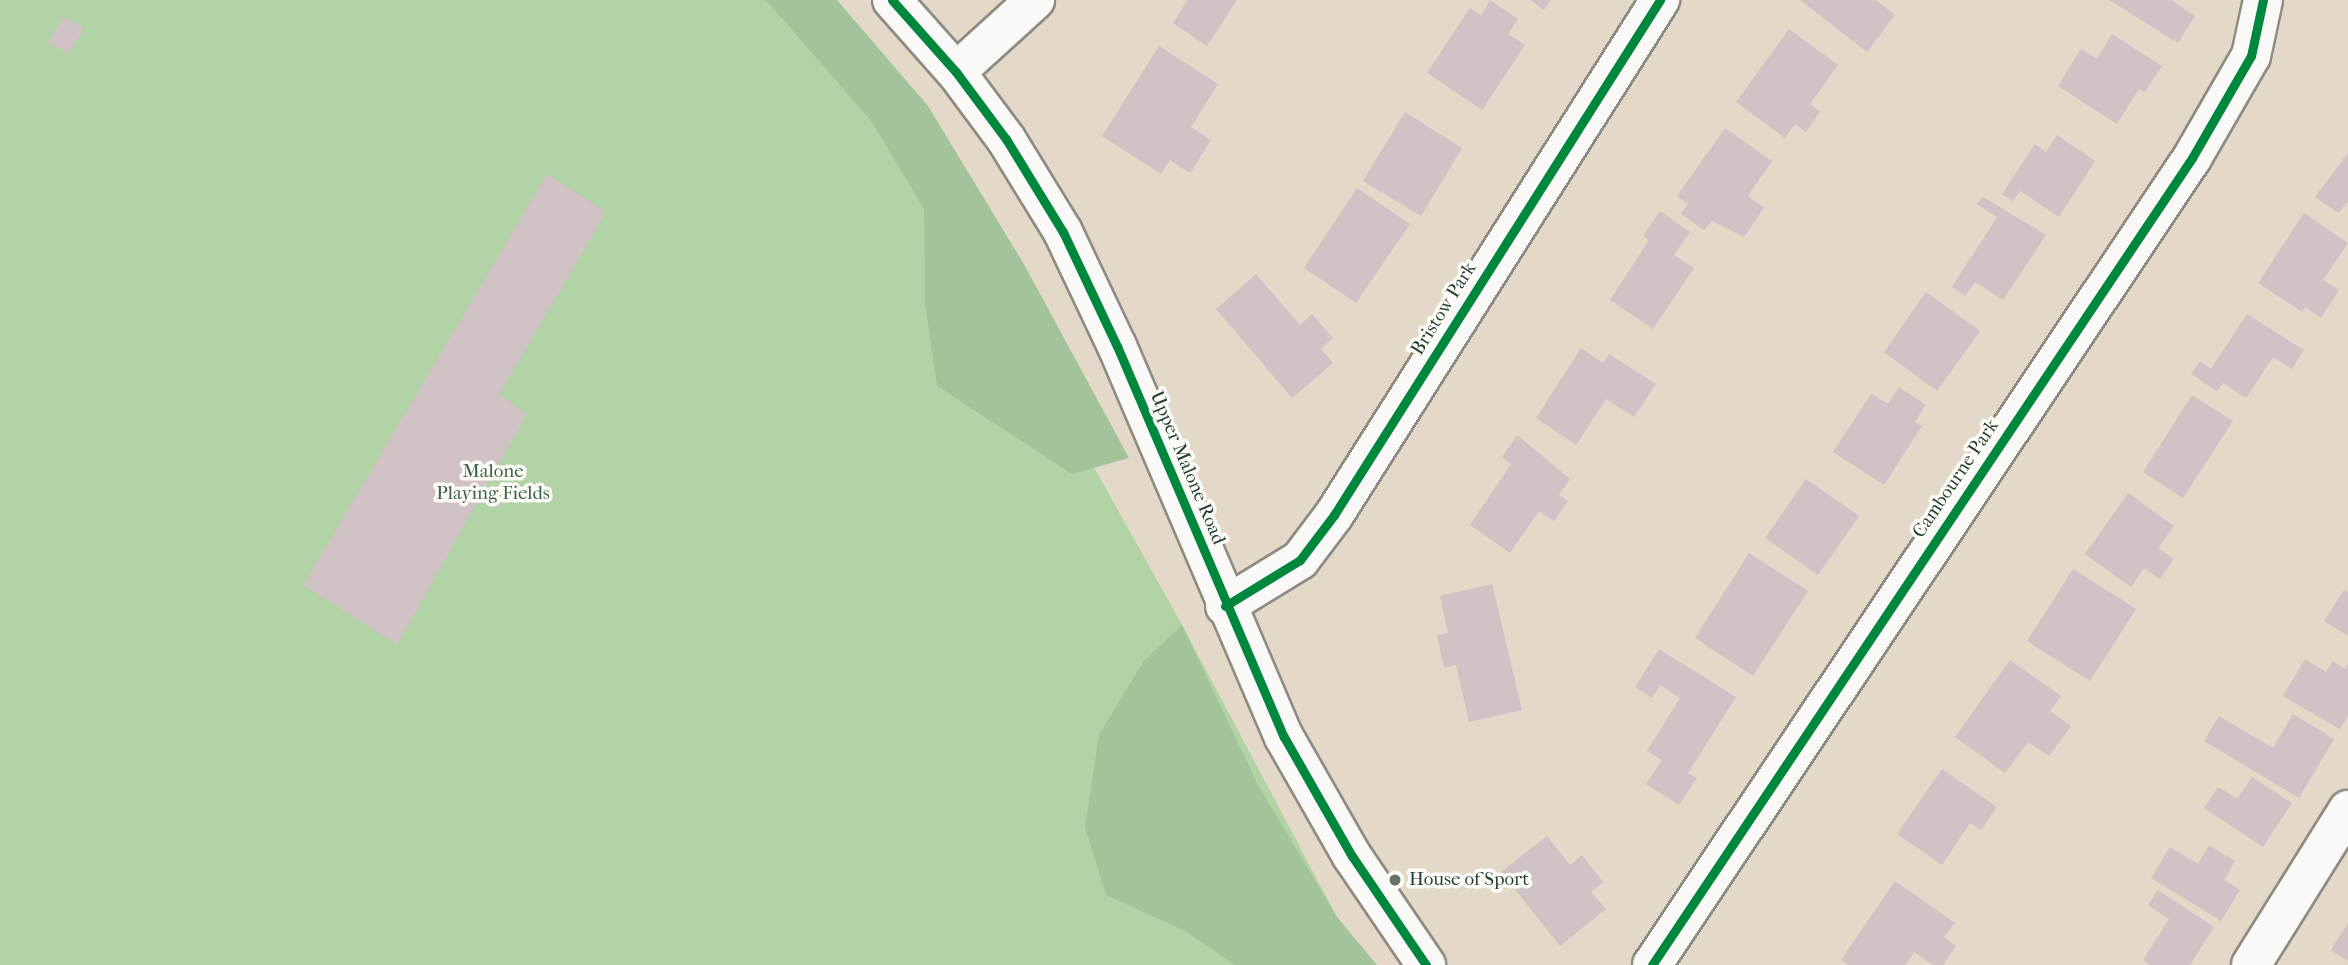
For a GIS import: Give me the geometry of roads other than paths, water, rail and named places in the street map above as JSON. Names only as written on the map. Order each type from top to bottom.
[{"type":"street","name":"Upper Malone Road","points":[[892,0],[956,72],[1006,139],[1063,232],[1117,346],[1225,606],[1284,737],[1352,856],[1426,965]]},
{"type":"street","points":[[956,72],[1035,0]]},
{"type":"street","name":"Bristow Park","points":[[1225,606],[1300,560],[1334,515],[1660,0]]},
{"type":"street","name":"Cambourne Park","points":[[1652,965],[2192,158],[2252,56],[2263,0]]},
{"type":"street","points":[[2251,965],[2348,810]]},
{"type":"place","name":"House of Sport","points":[[1395,880]]},
{"type":"park label","name":"Malone Playing Fields","points":[[493,483]]}]
